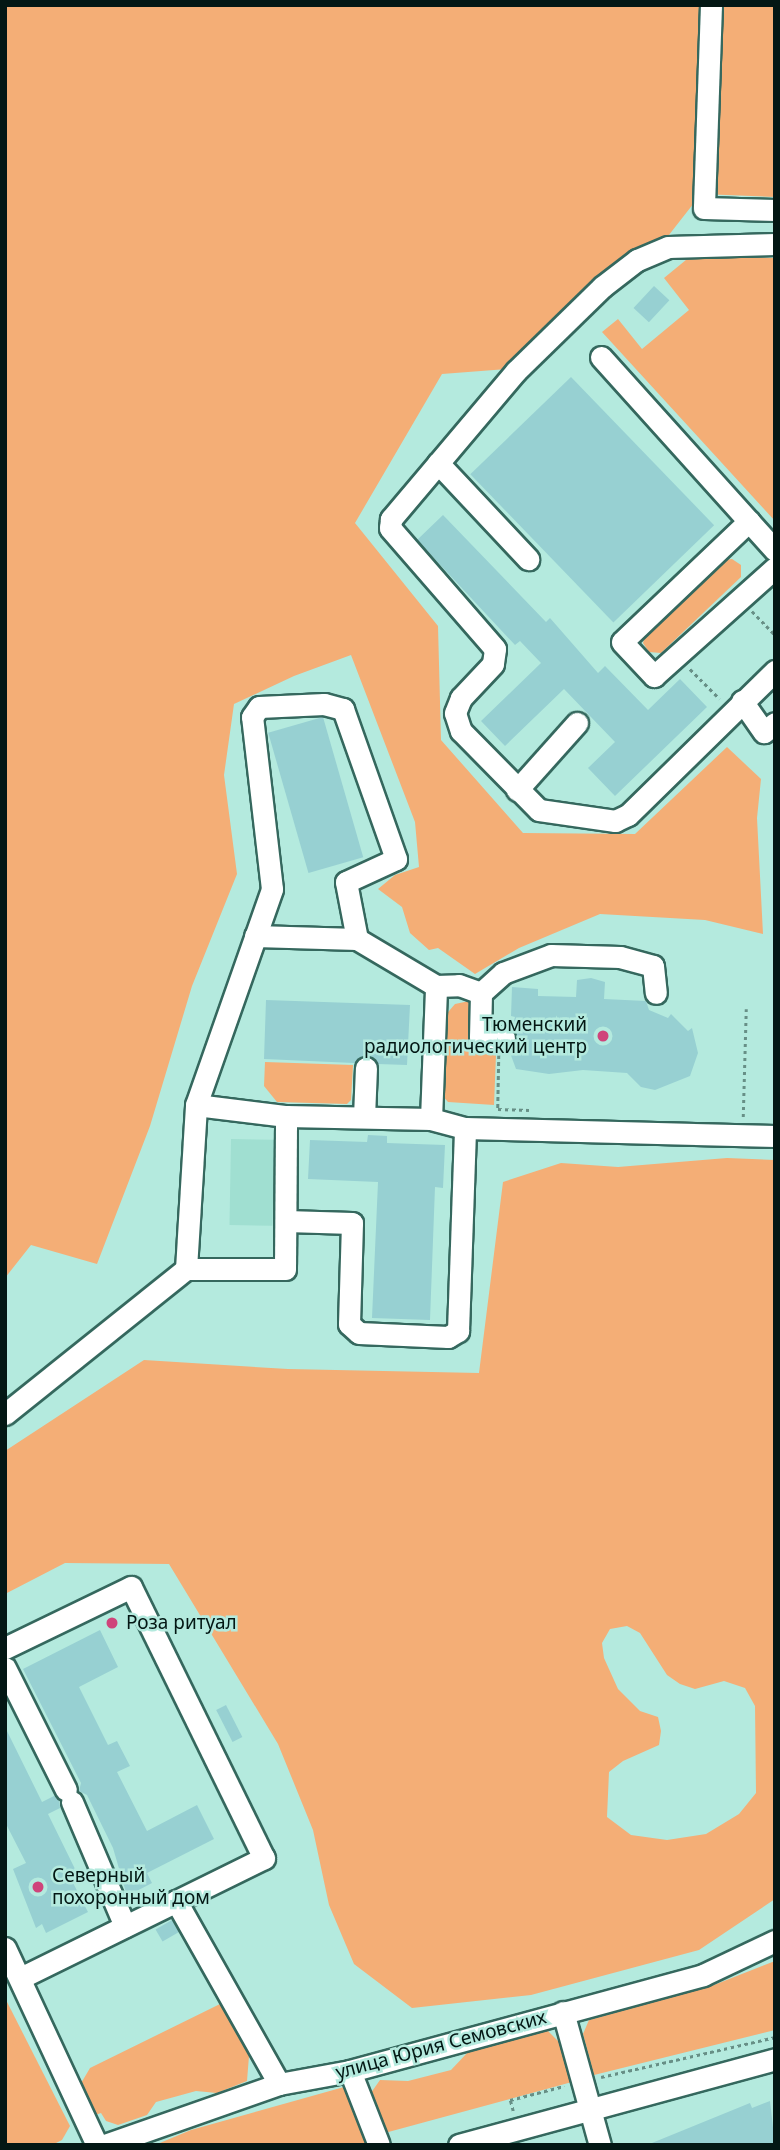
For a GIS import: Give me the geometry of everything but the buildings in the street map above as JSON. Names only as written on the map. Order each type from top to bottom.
[{"type":"street","points":[[711,5],[704,208],[775,210]]},
{"type":"street","points":[[775,244],[668,247],[637,260],[602,287],[516,371],[391,519],[390,528],[495,649],[494,664],[461,698],[455,713],[461,732],[540,810],[615,821],[628,815],[775,671]]},
{"type":"street","points":[[601,357],[775,550]]},
{"type":"street","points":[[438,463],[528,559]]},
{"type":"street","points":[[749,522],[622,642],[654,676],[775,568]]},
{"type":"street","points":[[742,701],[764,732],[775,723]]},
{"type":"street","points":[[186,1269],[196,1105],[272,889],[252,716],[259,707],[324,704],[343,709],[396,859],[346,882],[357,939]]},
{"type":"street","points":[[517,790],[577,723]]},
{"type":"street","points":[[255,936],[357,939],[436,986],[459,985],[481,993]]},
{"type":"street","points":[[502,1038],[480,1037],[481,993],[502,973],[551,955],[620,957],[653,966],[656,993]]},
{"type":"street","points":[[431,1119],[436,986]]},
{"type":"street","points":[[364,1117],[366,1068]]},
{"type":"street","points":[[196,1105],[286,1116],[431,1119],[465,1128],[775,1136]]},
{"type":"street","points":[[5,1414],[186,1269],[285,1269],[286,1116]]},
{"type":"street","points":[[286,1221],[352,1223],[349,1324],[359,1333],[449,1337],[458,1331],[465,1128]]},
{"type":"street","points":[[5,1648],[131,1587],[264,1858],[20,1978]]},
{"type":"street","points":[[5,1668],[69,1796],[125,1926]]},
{"type":"street","points":[[176,1901],[279,2084]]},
{"type":"street","name":"улица Юрия Семовских","points":[[105,2145],[279,2084],[351,2071],[703,1975],[775,1941]]},
{"type":"street","points":[[5,1948],[97,2145]]},
{"type":"street","points":[[564,2012],[585,2080],[600,2145]]},
{"type":"street","points":[[460,2145],[775,2059]]},
{"type":"street","points":[[351,2071],[379,2145]]},
{"type":"path","points":[[762,622],[775,635]]},
{"type":"path","points":[[699,679],[715,694]]},
{"type":"path","points":[[743,1118],[746,1009]]},
{"type":"path","points":[[502,1038],[498,1108],[539,1110]]},
{"type":"path","points":[[729,1117],[754,1117]]},
{"type":"path","points":[[518,2129],[510,2100],[585,2080],[775,2037]]},
{"type":"shaded area","points":[[5,5],[775,5],[775,197],[701,194],[647,263],[507,369],[442,374],[355,523],[438,626],[441,740],[523,833],[635,834],[727,747],[761,779],[757,818],[763,934],[705,920],[600,914],[519,948],[475,974],[438,948],[429,950],[410,933],[402,907],[378,889],[395,875],[419,867],[415,822],[351,655],[294,676],[234,704],[224,775],[237,874],[192,986],[150,1126],[97,1264],[31,1245],[5,1278]]},
{"type":"shaded area","points":[[692,255],[775,258],[775,521],[602,332],[618,319],[642,349],[689,310],[664,278]]},
{"type":"shaded area","points":[[732,559],[741,565],[741,577],[661,653],[649,652],[643,643],[645,636],[724,560]]},
{"type":"shaded area","points":[[474,1000],[476,1053],[496,1055],[494,1105],[448,1102],[442,1095],[443,1018],[455,1004]]},
{"type":"shaded area","points":[[265,1062],[353,1065],[351,1100],[347,1104],[277,1102],[264,1086]]},
{"type":"shaded area","points":[[231,1139],[274,1140],[272,1226],[229,1225]]},
{"type":"shaded area","points":[[727,1158],[775,1160],[775,1899],[699,1950],[531,1995],[412,2008],[354,1964],[329,1905],[313,1830],[278,1744],[169,1564],[65,1563],[5,1594],[5,1451],[144,1360],[288,1369],[479,1373],[503,1182],[561,1163],[618,1167]],"holes":[[[627,1626],[640,1633],[667,1675],[680,1684],[695,1689],[724,1681],[745,1688],[755,1706],[756,1793],[739,1814],[706,1834],[667,1840],[631,1835],[607,1817],[609,1772],[623,1761],[659,1745],[661,1731],[658,1717],[640,1711],[618,1689],[604,1658],[602,1643],[610,1629]]]},
{"type":"shaded area","points":[[775,1961],[775,2030],[594,2075],[583,2034],[589,2020],[714,1985]]},
{"type":"shaded area","points":[[5,1998],[70,2126],[62,2140],[52,2145],[5,2145]]},
{"type":"shaded area","points":[[220,2004],[227,2007],[249,2056],[247,2081],[217,2093],[196,2091],[156,2102],[147,2115],[118,2125],[106,2121],[101,2113],[95,2115],[80,2085],[90,2068]]},
{"type":"shaded area","points":[[547,2030],[561,2044],[572,2082],[381,2134],[368,2097],[380,2080],[408,2081],[451,2070],[469,2051]]},
{"type":"shaded area","points":[[344,2087],[367,2145],[155,2145],[191,2130]]},
{"type":"place","name":"Тюменский радиологический центр","points":[[603,1036]]},
{"type":"place","name":"Роза ритуал","points":[[112,1623]]},
{"type":"place","name":"Северный похоронный дом","points":[[38,1887]]}]
